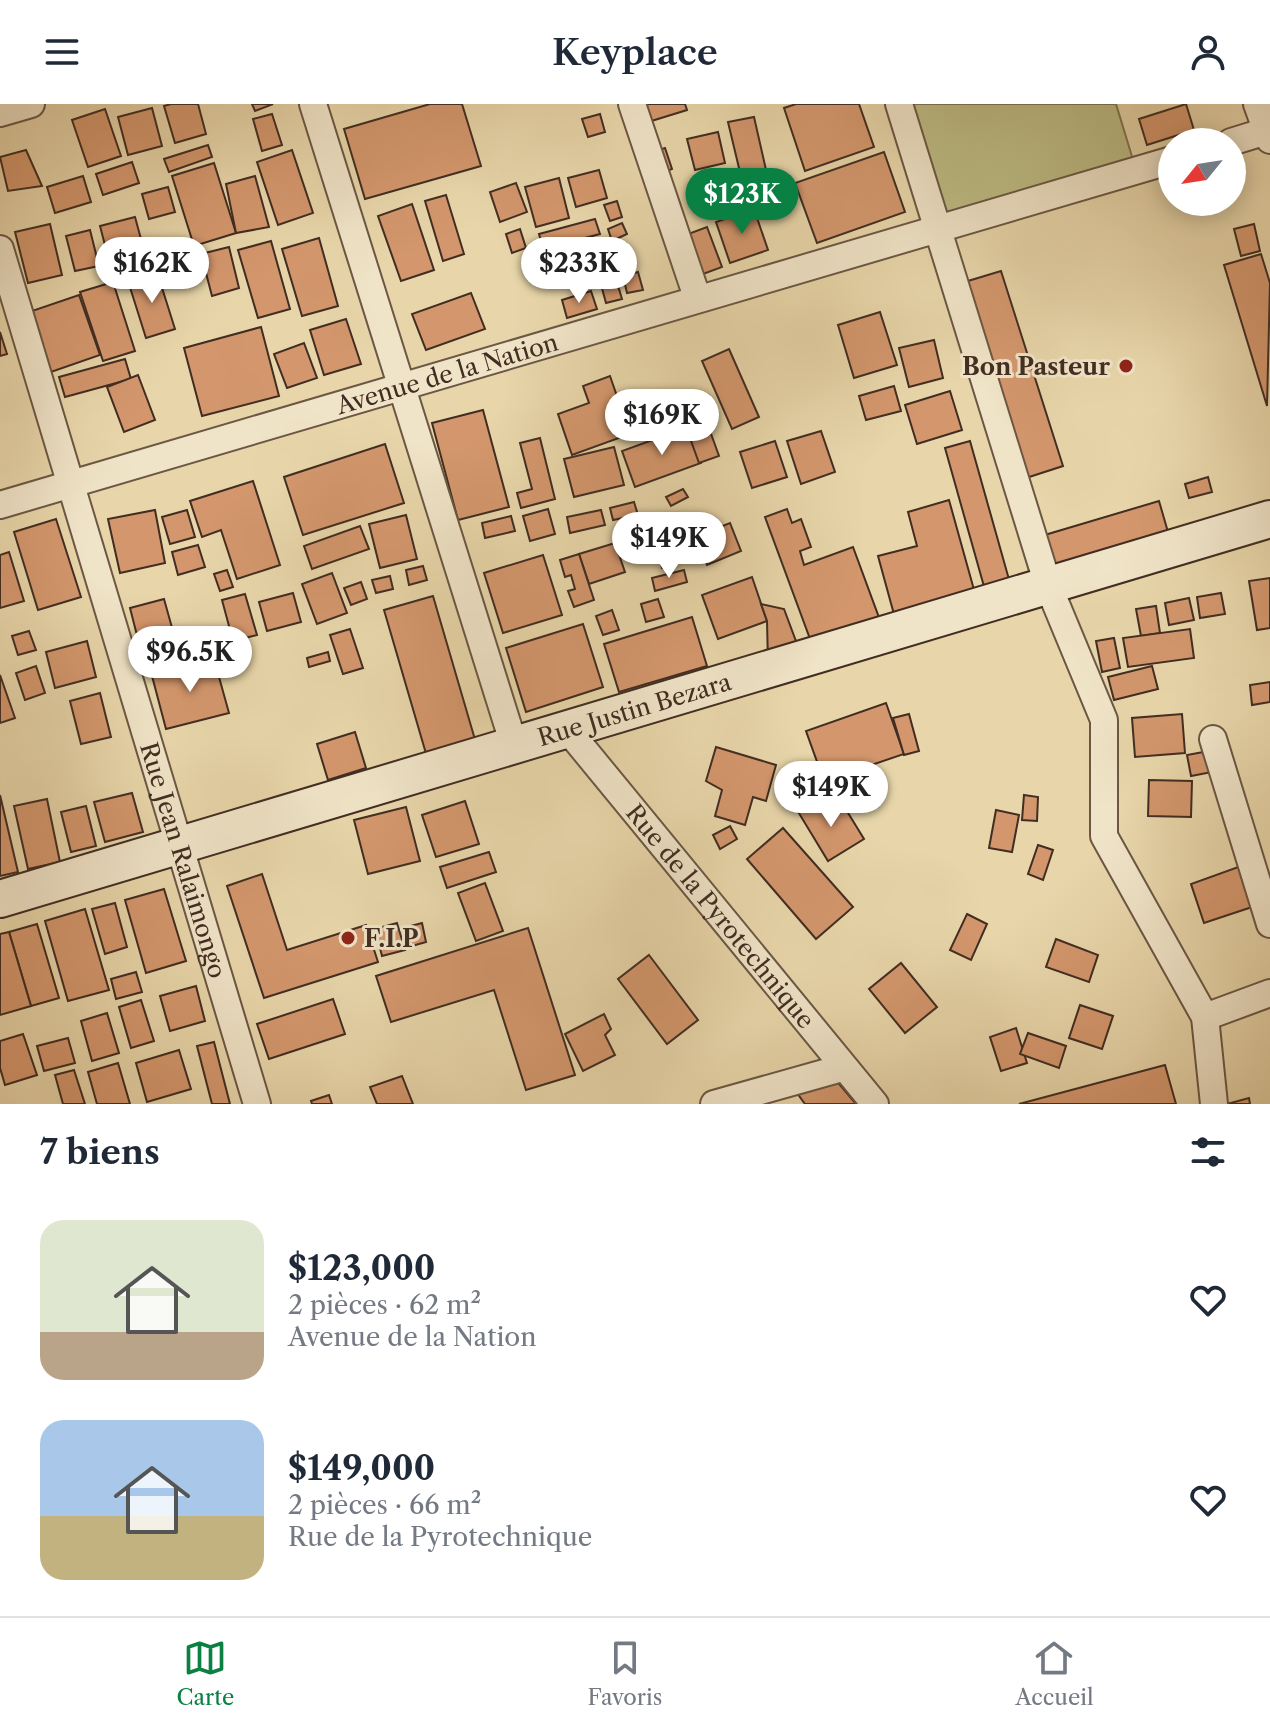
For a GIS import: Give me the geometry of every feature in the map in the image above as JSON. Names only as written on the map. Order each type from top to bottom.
[{"type":"main road","name":"Rue Justin Bezara","points":[[0,899],[1270,519]]},
{"type":"street","points":[[0,113],[31,104]]},
{"type":"street","points":[[313,104],[514,745]]},
{"type":"street","points":[[632,104],[697,297]]},
{"type":"street","points":[[899,104],[1048,585],[1104,720],[1104,836],[1205,1017],[1214,1104]]},
{"type":"street","points":[[1246,139],[1269,134],[1257,104]]},
{"type":"street","name":"Avenue de la Nation","points":[[0,505],[697,297],[940,231],[1158,164]]},
{"type":"street","name":"Rue Jean Ralaimongo","points":[[0,249],[257,1104]]},
{"type":"street","name":"Rue de la Pyrotechnique","points":[[567,729],[842,1068],[875,1104]]},
{"type":"street","points":[[1213,739],[1270,924]]},
{"type":"street","points":[[1205,1017],[1270,993]]},
{"type":"street","points":[[714,1104],[842,1068]]},
{"type":"shaded area","points":[[908,104],[1116,104],[1134,163],[944,221]]},
{"type":"building","points":[[198,104],[206,134],[175,143],[164,106]]},
{"type":"building","points":[[252,104],[273,104],[255,111]]},
{"type":"building","points":[[430,104],[462,104],[481,166],[365,199],[344,129]]},
{"type":"building","points":[[639,104],[685,104],[687,110],[645,123]]},
{"type":"building","points":[[796,104],[859,104],[874,147],[805,171],[784,108]]},
{"type":"building","points":[[1186,104],[1193,128],[1158,128],[1158,141],[1147,145],[1139,119]]},
{"type":"building","points":[[152,108],[162,146],[128,155],[118,117]]},
{"type":"building","points":[[105,109],[121,156],[88,167],[72,120]]},
{"type":"building","points":[[272,114],[282,145],[262,151],[253,119]]},
{"type":"building","points":[[600,114],[605,132],[588,137],[582,119]]},
{"type":"building","points":[[754,117],[769,183],[744,189],[728,122]]},
{"type":"building","points":[[718,132],[725,163],[695,170],[687,139]]},
{"type":"building","points":[[208,145],[212,157],[169,172],[164,159]]},
{"type":"building","points":[[665,148],[672,169],[658,175],[650,153]]},
{"type":"building","points":[[26,150],[42,186],[8,191],[0,157]]},
{"type":"building","points":[[292,150],[313,213],[278,225],[257,162]]},
{"type":"building","points":[[884,152],[905,212],[817,243],[795,183]]},
{"type":"building","points":[[132,162],[139,183],[103,195],[96,174]]},
{"type":"building","points":[[214,163],[236,233],[194,246],[172,176]]},
{"type":"building","points":[[599,170],[607,198],[576,207],[568,178]]},
{"type":"building","points":[[83,176],[91,202],[55,213],[47,187]]},
{"type":"building","points":[[255,176],[269,227],[236,233],[226,184]]},
{"type":"building","points":[[559,178],[569,218],[536,227],[525,187]]},
{"type":"building","points":[[731,181],[735,196],[713,201],[709,187]]},
{"type":"building","points":[[516,183],[527,212],[500,222],[490,192]]},
{"type":"building","points":[[168,187],[175,212],[149,219],[142,194]]},
{"type":"building","points":[[446,195],[464,254],[443,261],[425,201]]},
{"type":"building","points":[[617,201],[622,217],[610,221],[604,205]]},
{"type":"building","points":[[412,204],[434,270],[401,281],[378,216]]},
{"type":"building","points":[[754,209],[768,250],[730,263],[716,222]]},
{"type":"building","points":[[135,217],[141,239],[106,249],[100,226]]},
{"type":"building","points":[[595,219],[600,234],[543,249],[539,234]]},
{"type":"building","points":[[622,223],[627,234],[612,241],[608,229]]},
{"type":"building","points":[[50,224],[62,275],[28,283],[15,232]]},
{"type":"building","points":[[1254,224],[1260,251],[1241,256],[1234,229]]},
{"type":"building","points":[[707,227],[722,267],[687,280],[672,240]]},
{"type":"building","points":[[520,229],[526,248],[512,253],[506,234]]},
{"type":"building","points":[[90,230],[99,266],[75,271],[66,236]]},
{"type":"building","points":[[319,238],[338,306],[302,316],[282,249]]},
{"type":"building","points":[[271,241],[290,309],[258,318],[238,250]]},
{"type":"building","points":[[626,243],[632,265],[620,269],[614,247]]},
{"type":"building","points":[[548,244],[552,255],[537,260],[533,249]]},
{"type":"building","points":[[229,247],[239,288],[212,296],[201,254]]},
{"type":"building","points":[[1261,254],[1270,283],[1267,406],[1224,265]]},
{"type":"building","points":[[572,257],[576,272],[555,278],[551,262]]},
{"type":"building","points":[[612,266],[622,299],[606,303],[597,270]]},
{"type":"building","points":[[1001,271],[1063,466],[1020,480],[958,284]]},
{"type":"building","points":[[157,272],[175,329],[146,338],[128,281]]},
{"type":"building","points":[[638,272],[643,290],[627,293],[623,276]]},
{"type":"building","points":[[113,282],[135,351],[103,361],[80,292]]},
{"type":"building","points":[[591,291],[597,309],[567,318],[562,300]]},
{"type":"building","points":[[471,293],[485,329],[426,350],[412,314]]},
{"type":"building","points":[[79,295],[100,355],[48,373],[26,313]]},
{"type":"building","points":[[880,312],[897,365],[854,378],[838,325]]},
{"type":"building","points":[[346,319],[361,364],[324,375],[310,330]]},
{"type":"building","points":[[261,327],[279,396],[202,416],[184,348]]},
{"type":"building","points":[[0,332],[7,354],[0,356]]},
{"type":"building","points":[[934,340],[943,378],[909,387],[899,348]]},
{"type":"building","points":[[304,343],[317,378],[287,388],[274,354]]},
{"type":"building","points":[[729,349],[759,417],[732,429],[702,361]]},
{"type":"building","points":[[125,359],[131,379],[65,397],[59,377]]},
{"type":"building","points":[[138,375],[155,420],[124,432],[107,387]]},
{"type":"building","points":[[610,376],[630,434],[572,455],[558,414],[589,403],[583,386]]},
{"type":"building","points":[[894,386],[901,411],[866,420],[859,396]]},
{"type":"building","points":[[950,391],[962,430],[917,444],[905,405]]},
{"type":"building","points":[[483,410],[509,507],[458,520],[432,423]]},
{"type":"building","points":[[688,427],[701,463],[635,487],[622,451]]},
{"type":"building","points":[[710,431],[719,456],[699,463],[690,438]]},
{"type":"building","points":[[821,431],[835,472],[801,484],[787,441]]},
{"type":"building","points":[[540,438],[555,499],[521,508],[517,493],[532,489],[520,443]]},
{"type":"building","points":[[775,441],[787,477],[752,488],[740,452]]},
{"type":"building","points":[[970,441],[1010,583],[985,590],[945,448]]},
{"type":"building","points":[[385,444],[404,503],[303,535],[284,477]]},
{"type":"building","points":[[614,447],[624,485],[574,497],[564,459]]},
{"type":"building","points":[[1208,477],[1212,492],[1189,498],[1185,484]]},
{"type":"building","points":[[253,481],[280,565],[237,579],[221,530],[202,537],[190,501]]},
{"type":"building","points":[[683,489],[688,497],[671,506],[666,497]]},
{"type":"building","points":[[949,500],[976,597],[895,618],[878,556],[917,546],[908,512]]},
{"type":"building","points":[[1159,501],[1168,532],[1047,568],[1038,537]]},
{"type":"building","points":[[634,502],[638,515],[613,520],[610,508]]},
{"type":"building","points":[[548,509],[555,534],[530,541],[523,516]]},
{"type":"building","points":[[787,509],[792,523],[801,519],[811,547],[800,551],[804,565],[853,547],[881,623],[813,647],[765,517]]},
{"type":"building","points":[[155,510],[165,563],[120,573],[108,519]]},
{"type":"building","points":[[187,510],[195,537],[170,544],[162,517]]},
{"type":"building","points":[[601,510],[605,525],[570,533],[567,517]]},
{"type":"building","points":[[406,515],[417,559],[380,568],[369,524]]},
{"type":"building","points":[[511,516],[515,531],[485,538],[482,523]]},
{"type":"building","points":[[56,519],[81,597],[38,610],[14,532]]},
{"type":"building","points":[[730,523],[741,551],[707,565],[695,537]]},
{"type":"building","points":[[360,526],[369,549],[312,569],[304,546]]},
{"type":"building","points":[[615,543],[625,572],[589,584],[579,554]]},
{"type":"building","points":[[198,545],[205,567],[178,575],[172,552]]},
{"type":"building","points":[[672,546],[676,565],[662,568],[658,549]]},
{"type":"building","points":[[9,552],[24,601],[0,608],[0,555]]},
{"type":"building","points":[[579,554],[594,600],[574,607],[568,591],[575,589],[571,575],[565,577],[560,560]]},
{"type":"building","points":[[543,555],[562,615],[503,633],[484,573]]},
{"type":"building","points":[[423,566],[427,580],[409,585],[406,570]]},
{"type":"building","points":[[227,570],[233,587],[220,591],[214,574]]},
{"type":"building","points":[[684,570],[687,582],[655,591],[652,578]]},
{"type":"building","points":[[332,573],[347,613],[317,624],[302,584]]},
{"type":"building","points":[[390,576],[393,589],[376,593],[372,580]]},
{"type":"building","points":[[752,577],[767,621],[718,639],[702,595]]},
{"type":"building","points":[[1270,578],[1270,628],[1257,630],[1249,581]]},
{"type":"building","points":[[361,582],[367,599],[351,605],[344,588]]},
{"type":"building","points":[[293,593],[301,622],[267,631],[259,602]]},
{"type":"building","points":[[1221,593],[1225,614],[1200,618],[1197,597]]},
{"type":"building","points":[[245,594],[257,635],[233,641],[222,600]]},
{"type":"building","points":[[433,596],[476,743],[427,757],[384,610]]},
{"type":"building","points":[[1189,598],[1194,620],[1169,625],[1165,603]]},
{"type":"building","points":[[164,599],[176,642],[141,651],[130,608]]},
{"type":"building","points":[[658,599],[664,617],[646,622],[641,604]]},
{"type":"building","points":[[761,604],[784,609],[800,652],[768,664],[767,621]]},
{"type":"building","points":[[1156,606],[1160,633],[1141,636],[1136,609]]},
{"type":"building","points":[[612,610],[619,630],[603,635],[596,616]]},
{"type":"building","points":[[692,617],[707,666],[619,692],[604,644]]},
{"type":"building","points":[[583,624],[603,687],[526,712],[506,648]]},
{"type":"building","points":[[350,629],[363,668],[343,674],[330,635]]},
{"type":"building","points":[[1190,629],[1194,658],[1128,667],[1123,638]]},
{"type":"building","points":[[29,631],[36,650],[18,655],[12,636]]},
{"type":"building","points":[[1114,638],[1120,668],[1102,672],[1096,641]]},
{"type":"building","points":[[87,641],[96,677],[55,688],[46,652]]},
{"type":"building","points":[[328,652],[330,661],[309,667],[307,658]]},
{"type":"building","points":[[214,659],[229,713],[166,729],[152,676]]},
{"type":"building","points":[[36,666],[45,693],[25,700],[16,673]]},
{"type":"building","points":[[1152,666],[1158,689],[1114,700],[1108,677]]},
{"type":"building","points":[[0,675],[15,718],[0,723]]},
{"type":"building","points":[[1270,682],[1270,702],[1252,705],[1250,685]]},
{"type":"building","points":[[100,693],[111,737],[81,744],[70,701]]},
{"type":"building","points":[[886,703],[904,754],[824,781],[806,731]]},
{"type":"building","points":[[909,714],[919,751],[904,755],[893,718]]},
{"type":"building","points":[[1182,714],[1185,753],[1135,757],[1132,718]]},
{"type":"building","points":[[355,732],[366,768],[328,780],[317,744]]},
{"type":"building","points":[[716,747],[776,765],[766,801],[753,797],[745,825],[715,816],[722,790],[706,781]]},
{"type":"building","points":[[1209,751],[1212,772],[1191,776],[1187,755]]},
{"type":"building","points":[[1149,780],[1192,781],[1191,817],[1148,816]]},
{"type":"building","points":[[132,793],[143,832],[105,842],[94,802]]},
{"type":"building","points":[[0,795],[18,872],[0,876]]},
{"type":"building","points":[[1024,795],[1038,797],[1037,821],[1022,820]]},
{"type":"building","points":[[47,799],[60,862],[28,869],[14,806]]},
{"type":"building","points":[[465,801],[479,844],[436,857],[422,815]]},
{"type":"building","points":[[814,801],[817,807],[822,805],[827,812],[842,803],[864,839],[828,861],[797,810]]},
{"type":"building","points":[[86,806],[96,846],[71,852],[61,812]]},
{"type":"building","points":[[406,807],[420,861],[368,874],[354,820]]},
{"type":"building","points":[[996,810],[1019,815],[1012,852],[989,848]]},
{"type":"building","points":[[730,826],[737,839],[720,849],[713,835]]},
{"type":"building","points":[[783,828],[853,907],[816,939],[747,859]]},
{"type":"building","points":[[1038,845],[1053,850],[1043,880],[1028,874]]},
{"type":"building","points":[[489,852],[496,872],[447,888],[440,867]]},
{"type":"building","points":[[1241,866],[1255,906],[1204,923],[1191,884]]},
{"type":"building","name":"F.I.P","points":[[262,874],[287,950],[366,925],[378,962],[264,998],[227,886]]},
{"type":"building","points":[[485,883],[503,931],[476,941],[458,893]]},
{"type":"building","points":[[164,889],[186,961],[146,973],[125,900]]},
{"type":"building","points":[[115,903],[127,947],[105,954],[92,909]]},
{"type":"building","points":[[85,909],[109,990],[68,1001],[45,921]]},
{"type":"building","points":[[967,914],[987,924],[971,960],[950,950]]},
{"type":"building","points":[[397,923],[405,950],[382,956],[375,929]]},
{"type":"building","points":[[422,923],[426,942],[412,946],[407,927]]},
{"type":"building","points":[[37,924],[59,998],[31,1006],[9,932]]},
{"type":"building","points":[[528,928],[575,1075],[526,1090],[494,990],[391,1022],[376,976]]},
{"type":"building","points":[[9,932],[31,1006],[0,1015],[0,934]]},
{"type":"building","points":[[1056,939],[1098,955],[1089,982],[1046,967]]},
{"type":"building","points":[[649,955],[698,1020],[667,1044],[618,979]]},
{"type":"building","points":[[901,963],[937,1007],[905,1033],[869,989]]},
{"type":"building","points":[[136,972],[142,992],[116,999],[111,979]]},
{"type":"building","points":[[196,986],[205,1021],[170,1031],[160,996]]},
{"type":"building","points":[[333,999],[345,1034],[269,1059],[257,1024]]},
{"type":"building","points":[[141,1000],[154,1041],[131,1048],[119,1007]]},
{"type":"building","points":[[1080,1005],[1113,1016],[1102,1049],[1069,1038]]},
{"type":"building","points":[[107,1013],[119,1053],[92,1061],[81,1021]]},
{"type":"building","points":[[604,1014],[611,1029],[605,1035],[615,1055],[583,1071],[565,1034]]},
{"type":"building","points":[[1016,1028],[1027,1063],[1001,1071],[990,1037]]},
{"type":"building","points":[[1028,1033],[1066,1046],[1059,1068],[1020,1054]]},
{"type":"building","points":[[23,1034],[37,1075],[5,1085],[0,1068],[0,1041]]},
{"type":"building","points":[[68,1038],[75,1063],[44,1071],[37,1046]]},
{"type":"building","points":[[214,1042],[230,1104],[212,1104],[197,1046]]},
{"type":"building","points":[[179,1050],[191,1089],[147,1102],[136,1063]]},
{"type":"building","points":[[118,1063],[130,1104],[97,1104],[88,1072]]},
{"type":"building","points":[[1165,1065],[1176,1104],[1019,1104]]},
{"type":"building","points":[[74,1070],[85,1104],[63,1104],[55,1075]]},
{"type":"building","points":[[402,1076],[413,1104],[377,1104],[370,1087]]},
{"type":"building","points":[[835,1079],[856,1104],[805,1104],[797,1093]]},
{"type":"building","points":[[329,1095],[332,1104],[312,1104],[311,1101]]},
{"type":"building","points":[[1249,1098],[1250,1104],[1227,1104]]},
{"type":"place","name":"Bon Pasteur","points":[[1126,366]]},
{"type":"place","name":"F.I.P","points":[[348,938]]}]
